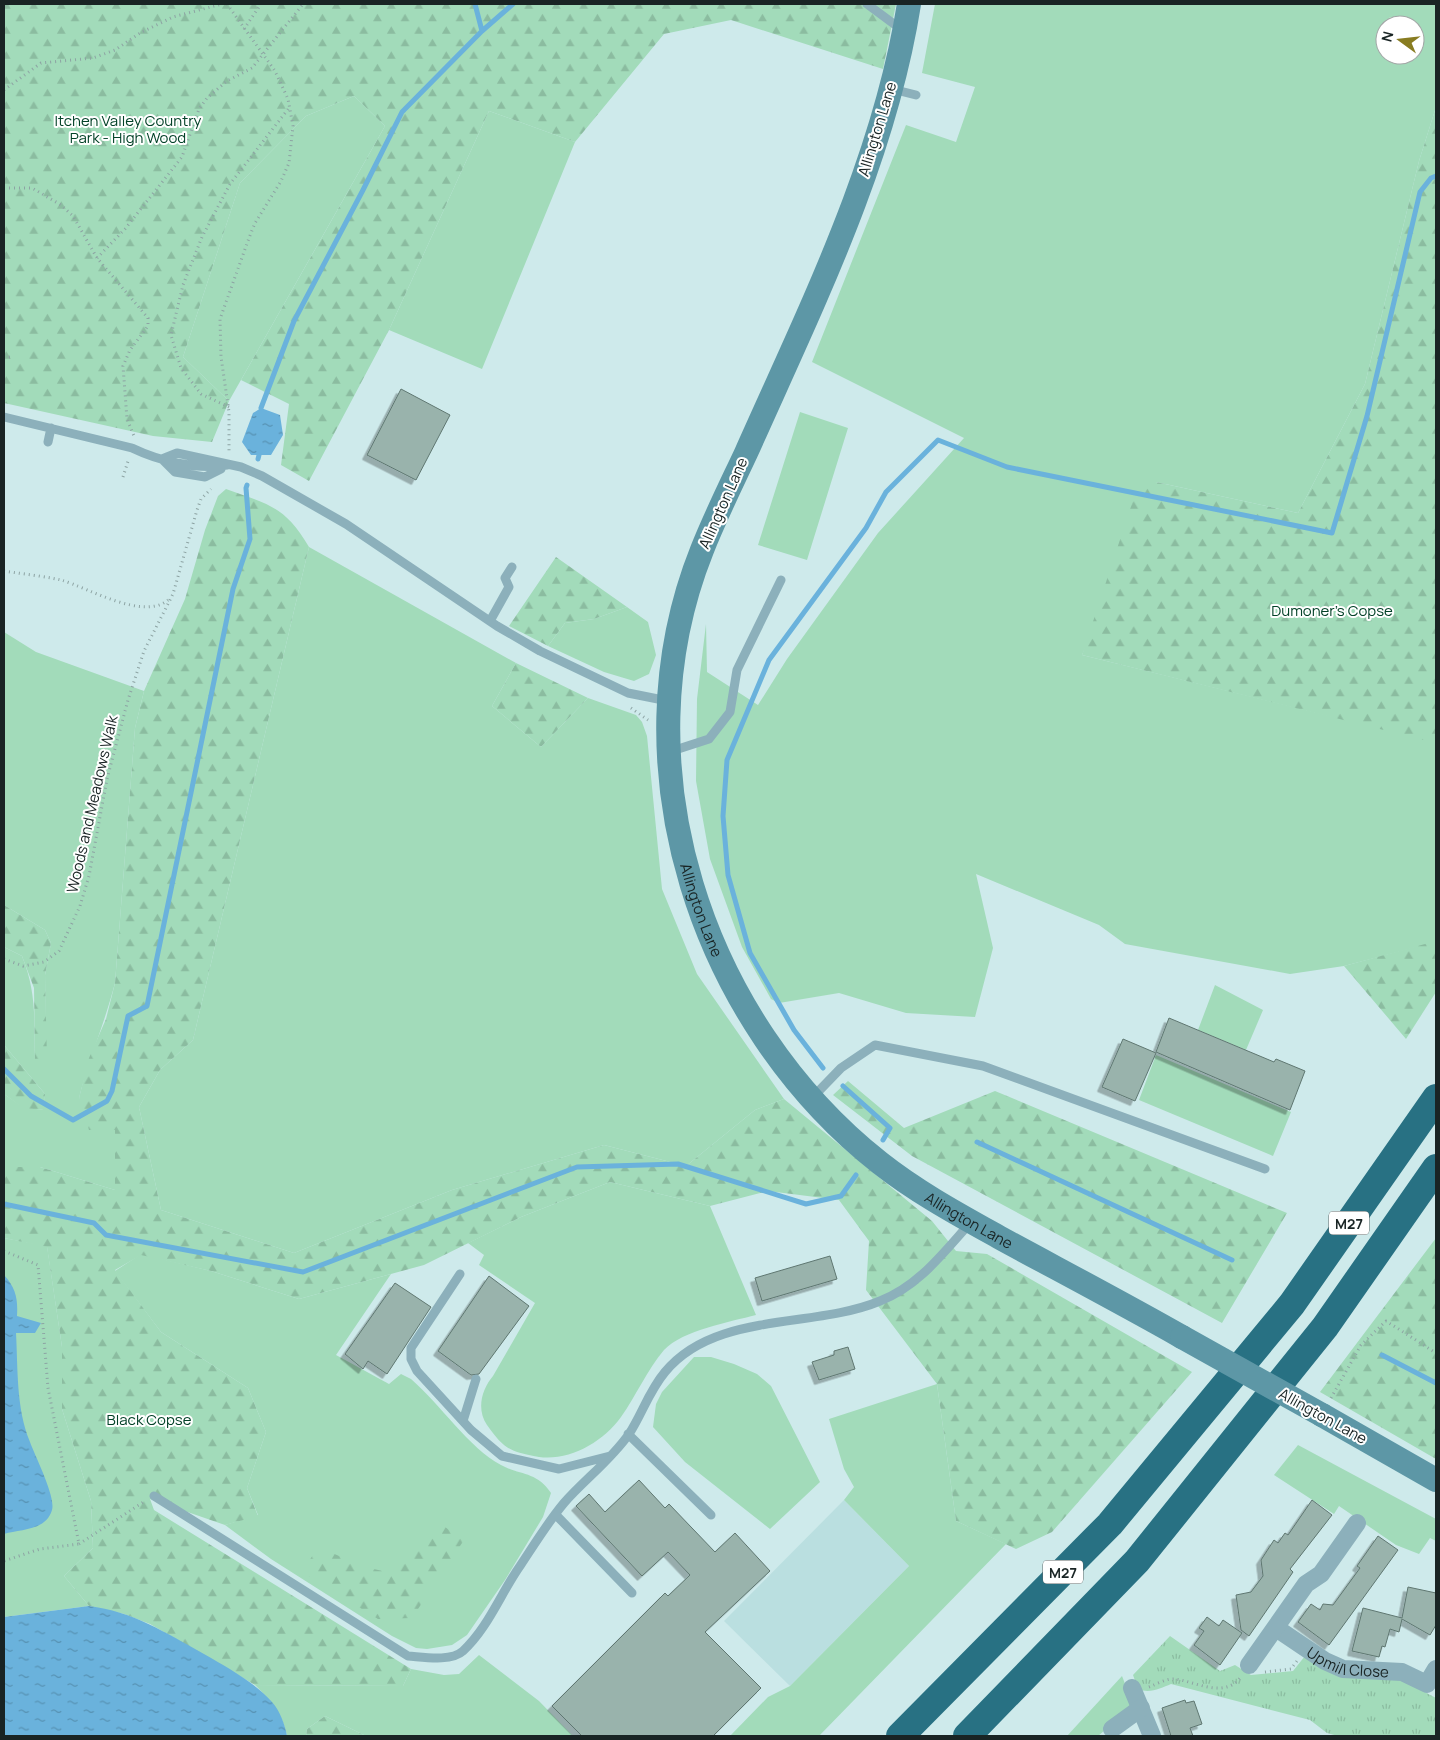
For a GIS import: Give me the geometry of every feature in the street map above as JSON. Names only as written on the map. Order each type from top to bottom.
[{"type":"highway","name":"M27","points":[[900,1736],[1110,1524],[1292,1304],[1436,1098]]},
{"type":"highway","name":"M27","points":[[967,1736],[1137,1561],[1325,1326],[1436,1168]]},
{"type":"street","name":"Allington Lane","points":[[909,4],[905,31],[877,137],[838,243],[701,553],[688,590],[678,632],[670,672],[668,701],[669,752],[673,792],[685,860],[698,905],[735,991],[772,1051],[811,1100],[851,1139],[881,1164],[909,1185],[971,1222],[1182,1337],[1436,1480]]},
{"type":"street","points":[[1248,1667],[1306,1584],[1321,1574],[1357,1523]]},
{"type":"street","name":"Upmill Close","points":[[1276,1628],[1326,1661],[1343,1669],[1402,1672],[1432,1687],[1436,1669]]},
{"type":"street","points":[[1133,1689],[1152,1736]]},
{"type":"street","points":[[1112,1729],[1141,1708]]},
{"type":"lane","points":[[867,4],[905,31]]},
{"type":"lane","points":[[890,88],[916,95]]},
{"type":"lane","points":[[4,417],[132,448],[148,456],[162,458],[177,453],[230,464],[262,476],[316,506],[490,621],[576,670],[628,693],[668,701]]},
{"type":"lane","points":[[48,442],[52,428]]},
{"type":"lane","points":[[162,458],[175,472],[205,477],[230,464]]},
{"type":"lane","points":[[490,621],[509,587],[505,578],[512,567]]},
{"type":"lane","points":[[669,752],[709,739],[730,712],[737,670],[781,580]]},
{"type":"lane","points":[[811,1100],[841,1068],[875,1045],[983,1066],[1265,1169]]},
{"type":"lane","points":[[154,1496],[408,1656],[438,1659],[462,1652],[486,1622],[519,1567],[563,1504],[610,1456],[628,1434],[652,1390],[670,1366],[690,1348],[705,1340],[726,1333],[852,1312],[882,1301],[906,1287],[932,1266],[971,1222]]},
{"type":"lane","points":[[460,1274],[411,1348],[409,1354],[417,1371],[463,1421],[502,1456],[559,1469],[610,1456]]},
{"type":"lane","points":[[463,1421],[476,1379]]},
{"type":"lane","points":[[628,1434],[710,1516]]},
{"type":"lane","points":[[556,1515],[632,1593]]},
{"type":"path","points":[[4,90],[41,62],[93,58],[115,50],[140,33],[173,17],[222,4]]},
{"type":"path","name":"Woods and Meadows Walk","points":[[4,960],[23,966],[44,962],[59,951],[68,933],[80,906],[89,876],[107,779],[128,700],[144,651],[171,598],[201,499],[213,487],[231,479],[229,407],[221,357],[220,319],[255,223],[281,181],[289,163],[292,126],[288,98],[275,71],[227,4]]},
{"type":"path","points":[[244,29],[260,4]]},
{"type":"path","points":[[97,258],[125,229],[182,157],[200,109],[207,98],[227,81],[252,68],[304,4]]},
{"type":"path","points":[[229,407],[201,394],[181,368],[171,335],[183,285],[202,237],[230,184],[290,108]]},
{"type":"path","points":[[4,188],[32,188],[61,205],[73,216],[97,258],[148,318],[148,326],[130,350],[123,366],[127,419],[135,436],[123,477]]},
{"type":"path","points":[[4,358],[10,357]]},
{"type":"path","points":[[4,571],[64,581],[109,598],[143,606],[159,607],[171,598]]},
{"type":"path","points":[[628,707],[646,718],[651,725]]},
{"type":"path","points":[[4,1251],[38,1265],[48,1388],[79,1544]]},
{"type":"path","points":[[1339,1385],[1361,1345],[1386,1322],[1436,1353]]},
{"type":"path","points":[[4,1561],[40,1549],[79,1544],[154,1496]]},
{"type":"path","points":[[1133,1689],[1173,1679],[1221,1689],[1238,1682],[1248,1667],[1253,1673],[1291,1669],[1301,1654]]},
{"type":"shaded area","points":[[844,1500],[909,1566],[790,1686],[724,1621]]},
{"type":"green space","name":"Itchen Valley Country Park - High Wood","points":[[4,4],[896,4],[883,69],[731,20],[664,34],[575,142],[489,111],[389,330],[309,481],[281,465],[289,404],[241,380],[385,126],[354,96],[306,116],[240,183],[183,357],[229,401],[212,442],[153,436],[4,403]]},
{"type":"green space","points":[[935,4],[1436,4],[1436,107],[1419,161],[1365,384],[1298,513],[1156,482],[1082,655],[1436,742],[1436,942],[1344,966],[1290,974],[1125,944],[1099,925],[976,874],[993,948],[975,1017],[906,1013],[839,993],[779,1003],[771,999],[742,947],[710,859],[696,781],[697,699],[706,624],[707,672],[758,705],[787,659],[878,533],[964,438],[812,362],[906,125],[956,142],[975,87],[922,73]]},
{"type":"green space","points":[[354,96],[385,126],[229,401],[183,357],[240,183],[306,116]]},
{"type":"green space","name":"Dumoner's Copse","points":[[1436,107],[1436,743],[1082,655],[1138,485],[1156,482],[1298,513],[1365,384],[1419,161]]},
{"type":"green space","points":[[489,111],[575,142],[482,369],[389,330]]},
{"type":"green space","points":[[800,412],[848,428],[807,560],[758,545]]},
{"type":"green space","name":"Black Copse","points":[[226,489],[274,508],[292,523],[309,547],[193,1040],[160,1070],[139,1107],[161,1210],[294,1253],[452,1190],[604,1145],[686,1166],[755,1110],[784,1099],[932,1221],[956,1251],[987,1254],[1192,1372],[1052,1532],[1016,1549],[956,1521],[937,1384],[866,1290],[869,1241],[839,1200],[768,1191],[710,1206],[610,1182],[521,1217],[424,1265],[299,1299],[211,1271],[141,1255],[115,1270],[161,1332],[248,1388],[266,1432],[247,1488],[258,1516],[225,1525],[150,1499],[154,1510],[411,1669],[403,1686],[255,1685],[150,1624],[124,1614],[89,1606],[64,1576],[93,1548],[91,1501],[62,1409],[62,1347],[47,1247],[4,1238],[4,1167],[40,1167],[115,1190],[115,1130],[89,1130],[79,1098],[89,1058],[106,1019],[115,983],[135,728],[144,691],[185,599],[205,530],[218,496]]},
{"type":"green space","points":[[309,547],[516,663],[492,706],[541,747],[588,698],[636,715],[642,722],[647,736],[662,889],[697,974],[784,1099],[755,1110],[686,1166],[604,1145],[452,1190],[294,1253],[161,1210],[139,1107],[160,1070],[193,1040]]},
{"type":"green space","points":[[556,557],[627,607],[594,619],[565,623],[548,646],[509,626]]},
{"type":"green space","points":[[627,607],[648,622],[656,655],[649,674],[634,681],[604,672],[548,646],[565,623],[594,619]]},
{"type":"green space","points":[[4,632],[36,652],[144,691],[135,728],[115,983],[79,1098],[115,1129],[115,1190],[40,1167],[4,1167],[4,1094],[23,1107],[43,1110],[45,1094],[4,1045],[4,947],[22,956],[32,995],[35,1061],[46,1061],[45,975],[51,943],[45,930],[4,905]]},
{"type":"green space","points":[[516,663],[588,698],[541,747],[492,706]]},
{"type":"green space","points":[[4,905],[45,930],[51,943],[45,975],[47,1061],[35,1061],[34,988],[22,956],[4,947]]},
{"type":"green space","points":[[1436,941],[1436,992],[1406,1039],[1344,966]]},
{"type":"green space","points":[[1215,985],[1263,1010],[1246,1050],[1198,1030]]},
{"type":"green space","points":[[4,1045],[45,1094],[44,1110],[23,1108],[4,1094]]},
{"type":"green space","points":[[1156,1055],[1291,1112],[1273,1156],[1139,1100]]},
{"type":"green space","points":[[848,1081],[904,1128],[995,1091],[1287,1213],[1222,1323],[912,1156],[833,1095]]},
{"type":"green space","points":[[610,1182],[710,1206],[756,1315],[695,1332],[672,1343],[658,1358],[614,1426],[585,1448],[574,1453],[551,1457],[539,1457],[514,1451],[503,1444],[487,1425],[481,1406],[483,1393],[489,1381],[535,1303],[479,1265],[484,1255],[468,1243],[521,1217]]},
{"type":"green space","points":[[4,1238],[47,1246],[62,1347],[62,1409],[91,1501],[93,1548],[64,1576],[89,1606],[4,1617]]},
{"type":"green space","points":[[1436,1238],[1436,1459],[1320,1392]]},
{"type":"green space","points":[[141,1254],[211,1271],[299,1299],[391,1274],[336,1355],[389,1384],[401,1374],[411,1379],[466,1437],[489,1457],[501,1465],[534,1477],[551,1493],[543,1517],[505,1580],[467,1635],[452,1645],[427,1649],[416,1648],[392,1636],[271,1559],[225,1525],[258,1515],[247,1488],[266,1432],[248,1388],[161,1332],[115,1271]]},
{"type":"green space","points":[[694,1357],[711,1357],[734,1364],[757,1374],[771,1386],[820,1482],[770,1529],[685,1462],[653,1427],[656,1404],[662,1392]]},
{"type":"green space","points":[[937,1384],[956,1521],[1006,1544],[819,1736],[730,1736],[768,1697],[790,1686],[909,1566],[844,1500],[854,1487],[844,1469],[829,1419]]},
{"type":"green space","points":[[1298,1445],[1436,1519],[1436,1541],[1430,1538],[1419,1554],[1396,1545],[1339,1506],[1334,1514],[1274,1475]]},
{"type":"green space","points":[[445,1527],[464,1540],[412,1618],[378,1619],[302,1572],[318,1547],[365,1567],[387,1572]]},
{"type":"green space","points":[[1170,1636],[1220,1671],[1235,1665],[1251,1675],[1293,1671],[1305,1656],[1398,1678],[1436,1698],[1436,1736],[1338,1736],[1327,1733],[1310,1720],[1171,1684],[1151,1691],[1138,1689],[1133,1675]]},
{"type":"green space","points":[[479,1655],[539,1701],[573,1736],[366,1736],[325,1716],[307,1729],[306,1736],[287,1736],[279,1714],[255,1685],[403,1686],[411,1669],[444,1675],[459,1674]]},
{"type":"green space","points":[[1122,1676],[1129,1694],[1131,1708],[1098,1736],[1067,1736]]},
{"type":"green space","points":[[325,1716],[366,1736],[306,1736],[307,1729]]},
{"type":"water","points":[[261,408],[280,415],[283,435],[271,455],[251,455],[242,442],[253,413]]},
{"type":"water","points":[[4,1275],[15,1294],[17,1316],[41,1323],[35,1333],[16,1333],[18,1374],[20,1402],[25,1429],[48,1486],[52,1510],[49,1517],[38,1526],[4,1534]]},
{"type":"water","points":[[89,1606],[120,1613],[148,1624],[240,1675],[265,1694],[275,1706],[282,1718],[287,1736],[4,1736],[4,1617]]},
{"type":"building","points":[[401,389],[450,415],[416,480],[367,455]]},
{"type":"building","points":[[1169,1018],[1274,1062],[1276,1059],[1305,1071],[1290,1110],[1156,1052]]},
{"type":"building","points":[[1123,1039],[1156,1053],[1135,1101],[1102,1087]]},
{"type":"building","points":[[830,1256],[837,1279],[762,1301],[755,1278]]},
{"type":"building","points":[[489,1276],[529,1306],[479,1374],[471,1375],[438,1351]]},
{"type":"building","points":[[395,1283],[431,1307],[387,1374],[368,1361],[363,1369],[345,1354]]},
{"type":"building","points":[[848,1347],[855,1369],[819,1380],[812,1362],[834,1355],[834,1351]]},
{"type":"building","points":[[639,1480],[665,1508],[669,1504],[715,1552],[735,1533],[770,1571],[705,1632],[761,1688],[713,1736],[582,1736],[552,1706],[665,1593],[668,1596],[690,1575],[668,1552],[642,1576],[576,1506],[589,1494],[605,1512]]},
{"type":"building","points":[[1312,1500],[1332,1515],[1290,1569],[1293,1572],[1249,1636],[1241,1630],[1236,1595],[1251,1592],[1263,1576],[1261,1560],[1274,1540],[1278,1543],[1285,1533],[1288,1535]]},
{"type":"building","points":[[1378,1536],[1398,1550],[1329,1645],[1298,1622],[1311,1604],[1320,1610],[1323,1604],[1333,1605],[1360,1568],[1357,1566]]},
{"type":"building","points":[[1408,1587],[1436,1593],[1436,1625],[1430,1635],[1402,1619],[1399,1632],[1390,1629],[1385,1647],[1382,1646],[1379,1657],[1352,1651],[1363,1608],[1402,1618]]},
{"type":"building","points":[[1207,1617],[1219,1626],[1223,1620],[1242,1633],[1220,1665],[1194,1645],[1204,1631],[1199,1628]]},
{"type":"building","points":[[1185,1700],[1186,1703],[1194,1701],[1202,1724],[1190,1728],[1193,1736],[1171,1736],[1162,1708]]},
{"type":"waterway","points":[[475,4],[482,31]]},
{"type":"waterway","points":[[261,408],[294,321],[402,112],[482,31],[513,4]]},
{"type":"waterway","points":[[823,1068],[794,1030],[750,953],[728,875],[723,816],[727,760],[769,660],[866,528],[886,492],[938,440],[1007,467],[1332,533],[1367,416],[1420,192],[1431,178],[1436,176]]},
{"type":"waterway","points":[[258,459],[259,455]]},
{"type":"waterway","points":[[4,1069],[31,1096],[73,1120],[107,1101],[112,1091],[128,1016],[147,1006],[233,589],[250,539],[247,485]]},
{"type":"waterway","points":[[843,1086],[890,1128],[883,1140]]},
{"type":"waterway","points":[[977,1142],[1232,1260]]},
{"type":"waterway","points":[[4,1204],[94,1223],[106,1235],[303,1272],[577,1167],[678,1164],[806,1204],[841,1196],[856,1175]]},
{"type":"waterway","points":[[1382,1355],[1436,1383]]}]
